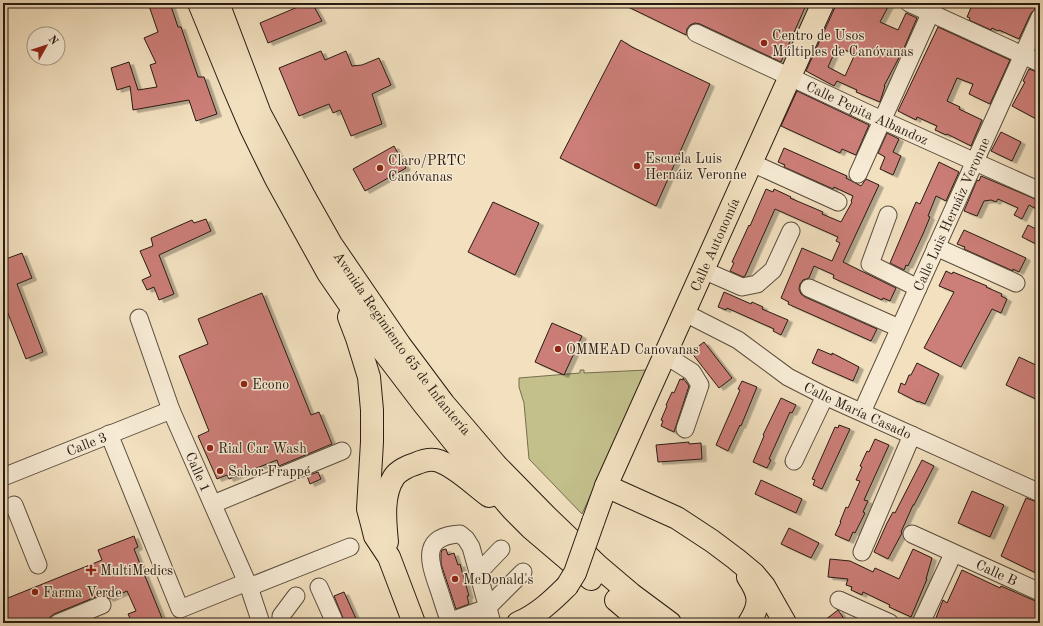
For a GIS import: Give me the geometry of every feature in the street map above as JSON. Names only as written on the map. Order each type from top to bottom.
[{"type":"main road","name":"Avenida Regimiento 65 de Infantería","points":[[199,3],[232,86],[276,179],[328,274],[365,327],[464,454],[513,510],[531,528],[643,623]]},
{"type":"main road","name":"Avenida Regimiento 65 de Infantería","points":[[218,3],[260,114],[301,191],[332,244],[400,345],[444,404],[496,465],[598,566],[631,594],[670,623]]},
{"type":"main road","name":"Calle Autonomía","points":[[518,623],[526,620],[551,602],[567,586],[575,573],[606,486],[823,3]]},
{"type":"main road","points":[[328,274],[332,291],[349,318],[357,338],[369,377],[372,410],[372,442],[368,508],[375,536],[389,558],[414,623]]},
{"type":"main road","points":[[389,558],[385,516],[389,490],[395,476],[408,466],[422,460],[437,460],[448,466],[496,501],[513,510]]},
{"type":"main road","points":[[606,486],[677,518],[736,559],[754,574],[764,586],[785,623]]},
{"type":"main road","points":[[736,559],[757,592],[758,603],[749,623]]},
{"type":"street","points":[[908,3],[933,8],[1040,63]]},
{"type":"street","points":[[858,174],[933,8]]},
{"type":"street","name":"Calle Luis Hernáiz Veronne","points":[[862,412],[1040,17]]},
{"type":"street","name":"Calle Pepita Albandoz","points":[[696,33],[882,120],[1040,191]]},
{"type":"street","points":[[752,163],[838,202]]},
{"type":"street","points":[[888,215],[870,264],[918,288]]},
{"type":"street","points":[[703,270],[742,287],[757,284],[773,270],[791,231]]},
{"type":"street","points":[[936,247],[1016,283]]},
{"type":"street","points":[[809,288],[899,328]]},
{"type":"street","name":"Calle María Casado","points":[[685,313],[738,340],[788,377],[825,396],[1040,493]]},
{"type":"street","name":"Calle 1","points":[[139,318],[171,410],[248,585],[261,623]]},
{"type":"street","points":[[665,356],[692,372],[700,385],[685,429]]},
{"type":"street","points":[[794,461],[825,396]]},
{"type":"street","name":"Calle 3","points":[[3,477],[171,410]]},
{"type":"street","points":[[109,434],[180,609],[350,547]]},
{"type":"street","points":[[862,552],[912,435]]},
{"type":"street","points":[[212,504],[342,451]]},
{"type":"street","points":[[14,505],[38,565]]},
{"type":"street","points":[[489,616],[471,547],[466,539],[460,534],[448,535],[437,540],[432,547],[430,554],[433,572],[448,617],[454,620],[489,616],[522,572]]},
{"type":"street","name":"Calle B","points":[[912,534],[953,554],[1040,592]]},
{"type":"street","points":[[478,573],[501,549]]},
{"type":"street","points":[[921,623],[953,554]]},
{"type":"street","points":[[319,587],[335,623]]},
{"type":"street","points":[[281,623],[281,616],[296,596]]},
{"type":"street","points":[[839,600],[890,623]]},
{"type":"street","points":[[58,623],[102,605]]},
{"type":"shaded area","points":[[580,370],[584,370],[584,373],[647,370],[582,514],[529,459],[524,403],[519,387],[519,378],[580,373]]},
{"type":"building","points":[[148,3],[170,3],[178,27],[181,27],[198,77],[204,77],[217,114],[196,121],[189,100],[133,110],[130,86],[117,90],[111,68],[129,62],[138,90],[157,87],[150,65],[156,63],[144,38],[158,32]]},
{"type":"building","points":[[307,3],[312,3],[322,21],[268,43],[260,23]]},
{"type":"building","name":"Centro de Usos Múltiples de Canóvanas","points":[[620,3],[807,3],[781,62],[700,24],[695,23],[690,25],[687,29],[686,35]]},
{"type":"building","points":[[837,3],[890,3],[880,22],[898,30],[906,13],[917,18],[904,48],[884,86],[880,102],[856,92],[857,90],[837,81],[834,86],[806,71]],"holes":[[[837,47],[855,54],[845,76],[828,67]]]},
{"type":"building","points":[[973,3],[1036,3],[1035,9],[1031,13],[1019,39],[999,30],[998,31],[992,28],[991,30],[969,20],[970,18],[967,17]]},
{"type":"building","points":[[938,27],[1010,60],[990,104],[969,94],[973,84],[957,78],[947,101],[960,107],[959,109],[982,120],[971,146],[947,134],[946,135],[935,130],[937,126],[917,117],[916,120],[898,111]]},
{"type":"building","points":[[621,40],[632,47],[710,84],[656,206],[560,158]]},
{"type":"building","points":[[321,51],[325,60],[346,51],[352,66],[362,65],[379,58],[391,85],[372,94],[382,124],[351,136],[340,110],[333,113],[329,104],[299,116],[279,68]]},
{"type":"building","points":[[1029,69],[1040,73],[1040,121],[1012,106],[1025,82],[1023,81]]},
{"type":"building","points":[[797,91],[869,125],[856,155],[842,149],[840,153],[781,126]]},
{"type":"building","points":[[1001,132],[1021,142],[1012,161],[991,151]]},
{"type":"building","points":[[887,133],[899,139],[893,152],[901,156],[893,175],[880,169],[885,157],[878,153]]},
{"type":"building","name":"Claro/PRTC Canóvanas","points":[[394,146],[406,168],[365,191],[353,169]]},
{"type":"building","points":[[784,148],[847,176],[846,178],[861,186],[866,179],[879,185],[843,262],[896,288],[890,301],[883,298],[882,300],[833,278],[834,275],[814,266],[809,278],[803,280],[799,289],[801,294],[805,297],[877,329],[871,341],[788,304],[789,302],[781,298],[802,248],[832,261],[840,243],[836,241],[838,237],[775,209],[745,276],[743,277],[730,271],[734,263],[732,262],[766,189],[773,192],[774,189],[791,197],[790,198],[823,212],[822,214],[841,222],[852,202],[853,196],[834,187],[833,189],[784,167],[785,165],[778,162]]},
{"type":"building","points":[[939,162],[959,172],[946,201],[936,196],[923,234],[908,266],[906,265],[904,270],[890,263],[916,202],[920,204]]},
{"type":"building","points":[[981,176],[1040,201],[1040,211],[1029,205],[1022,219],[1014,215],[1018,208],[998,199],[996,202],[991,200],[984,201],[977,216],[964,211],[977,180],[979,181]]},
{"type":"building","points":[[493,202],[539,223],[515,275],[468,252]]},
{"type":"building","points":[[206,219],[211,231],[159,255],[174,294],[159,300],[154,287],[147,290],[142,280],[151,276],[140,251],[153,246],[151,238],[192,220],[194,223]]},
{"type":"building","points":[[1028,225],[1040,231],[1040,246],[1022,237]]},
{"type":"building","points":[[964,230],[1026,258],[1019,272],[1013,269],[1013,271],[964,249],[965,247],[957,244]]},
{"type":"building","points":[[22,253],[32,278],[17,284],[43,352],[26,359],[3,301],[3,260]]},
{"type":"building","points":[[946,271],[952,274],[953,272],[987,286],[986,287],[1002,294],[1001,296],[1007,299],[1001,313],[992,309],[961,367],[924,348],[954,292],[939,286]]},
{"type":"building","points":[[724,292],[751,304],[752,302],[763,307],[762,309],[788,320],[781,335],[773,331],[774,329],[727,308],[726,310],[718,307]]},
{"type":"building","name":"Econo","points":[[262,293],[311,415],[319,412],[332,444],[279,466],[277,460],[229,479],[227,475],[217,479],[198,436],[209,431],[179,356],[208,344],[198,319]]},
{"type":"building","name":"OMMEAD Canovanas","points":[[552,323],[582,336],[564,375],[535,362]]},
{"type":"building","points":[[704,342],[732,378],[719,388],[691,352]]},
{"type":"building","points":[[818,349],[832,355],[832,353],[859,367],[853,381],[812,363]]},
{"type":"building","points":[[1019,357],[1040,367],[1040,401],[1006,385]]},
{"type":"building","points":[[917,363],[939,374],[925,404],[898,392],[901,383],[905,385],[909,375],[911,375]]},
{"type":"building","points":[[683,378],[689,386],[674,432],[661,426],[663,421],[661,420],[672,392],[674,393],[680,379],[683,380]]},
{"type":"building","points":[[742,381],[757,387],[741,426],[740,425],[728,451],[716,445],[740,390],[738,389]]},
{"type":"building","points":[[781,398],[796,405],[792,413],[790,412],[769,459],[771,460],[767,468],[753,462],[764,436],[763,435]]},
{"type":"building","points":[[839,425],[850,429],[822,489],[813,485],[815,480],[812,479],[835,427],[838,428]]},
{"type":"building","points":[[875,439],[889,445],[864,500],[868,501],[863,512],[865,513],[855,533],[853,532],[849,541],[835,535],[846,507],[848,508],[860,481],[856,480],[862,467],[860,466]]},
{"type":"building","points":[[689,442],[689,444],[701,443],[702,459],[658,462],[656,445]]},
{"type":"building","points":[[922,460],[934,466],[913,505],[901,532],[902,533],[888,559],[874,552],[887,523],[893,512],[895,513]]},
{"type":"building","points":[[318,472],[321,479],[310,484],[307,476]]},
{"type":"building","points":[[761,480],[802,499],[796,513],[755,494]]},
{"type":"building","points":[[972,491],[1004,505],[990,537],[958,523]]},
{"type":"building","points":[[1026,498],[1040,503],[1040,575],[1001,556]]},
{"type":"building","points":[[789,528],[819,543],[811,558],[781,544]]},
{"type":"building","points":[[134,536],[138,547],[134,549],[164,623],[132,623],[128,614],[136,611],[127,591],[109,599],[104,595],[98,596],[54,614],[50,617],[48,623],[3,623],[3,600],[102,560],[98,550]]},
{"type":"building","name":"McDonald's","points":[[446,549],[448,555],[454,553],[458,565],[460,564],[469,596],[467,596],[469,604],[456,609],[441,564],[442,550]]},
{"type":"building","points":[[913,549],[932,558],[927,579],[911,617],[889,607],[890,605],[863,592],[862,595],[851,590],[852,587],[846,585],[848,579],[828,577],[830,559],[850,561],[873,572],[875,568],[899,579]]},
{"type":"building","points":[[962,570],[1000,588],[1001,586],[1040,603],[1040,623],[934,623],[943,600],[947,603]]},
{"type":"building","points":[[344,592],[358,623],[345,623],[334,596]]},
{"type":"building","points":[[838,610],[847,623],[821,623]]},
{"type":"place","name":"Centro de Usos Múltiples de Canóvanas","points":[[764,43]]},
{"type":"place","name":"Escuela Luis Hernáiz Veronne","points":[[637,166]]},
{"type":"place","name":"Claro/PRTC Canóvanas","points":[[380,168]]},
{"type":"place","name":"OMMEAD Canovanas","points":[[558,349]]},
{"type":"place","name":"Econo","points":[[244,384]]},
{"type":"place","name":"Rial Car Wash","points":[[210,448]]},
{"type":"place","name":"Sabor Frappé","points":[[220,471]]},
{"type":"place","name":"MultiMedics","points":[[91,570]]},
{"type":"place","name":"McDonald's","points":[[455,579]]},
{"type":"place","name":"Farma Verde","points":[[35,592]]}]
